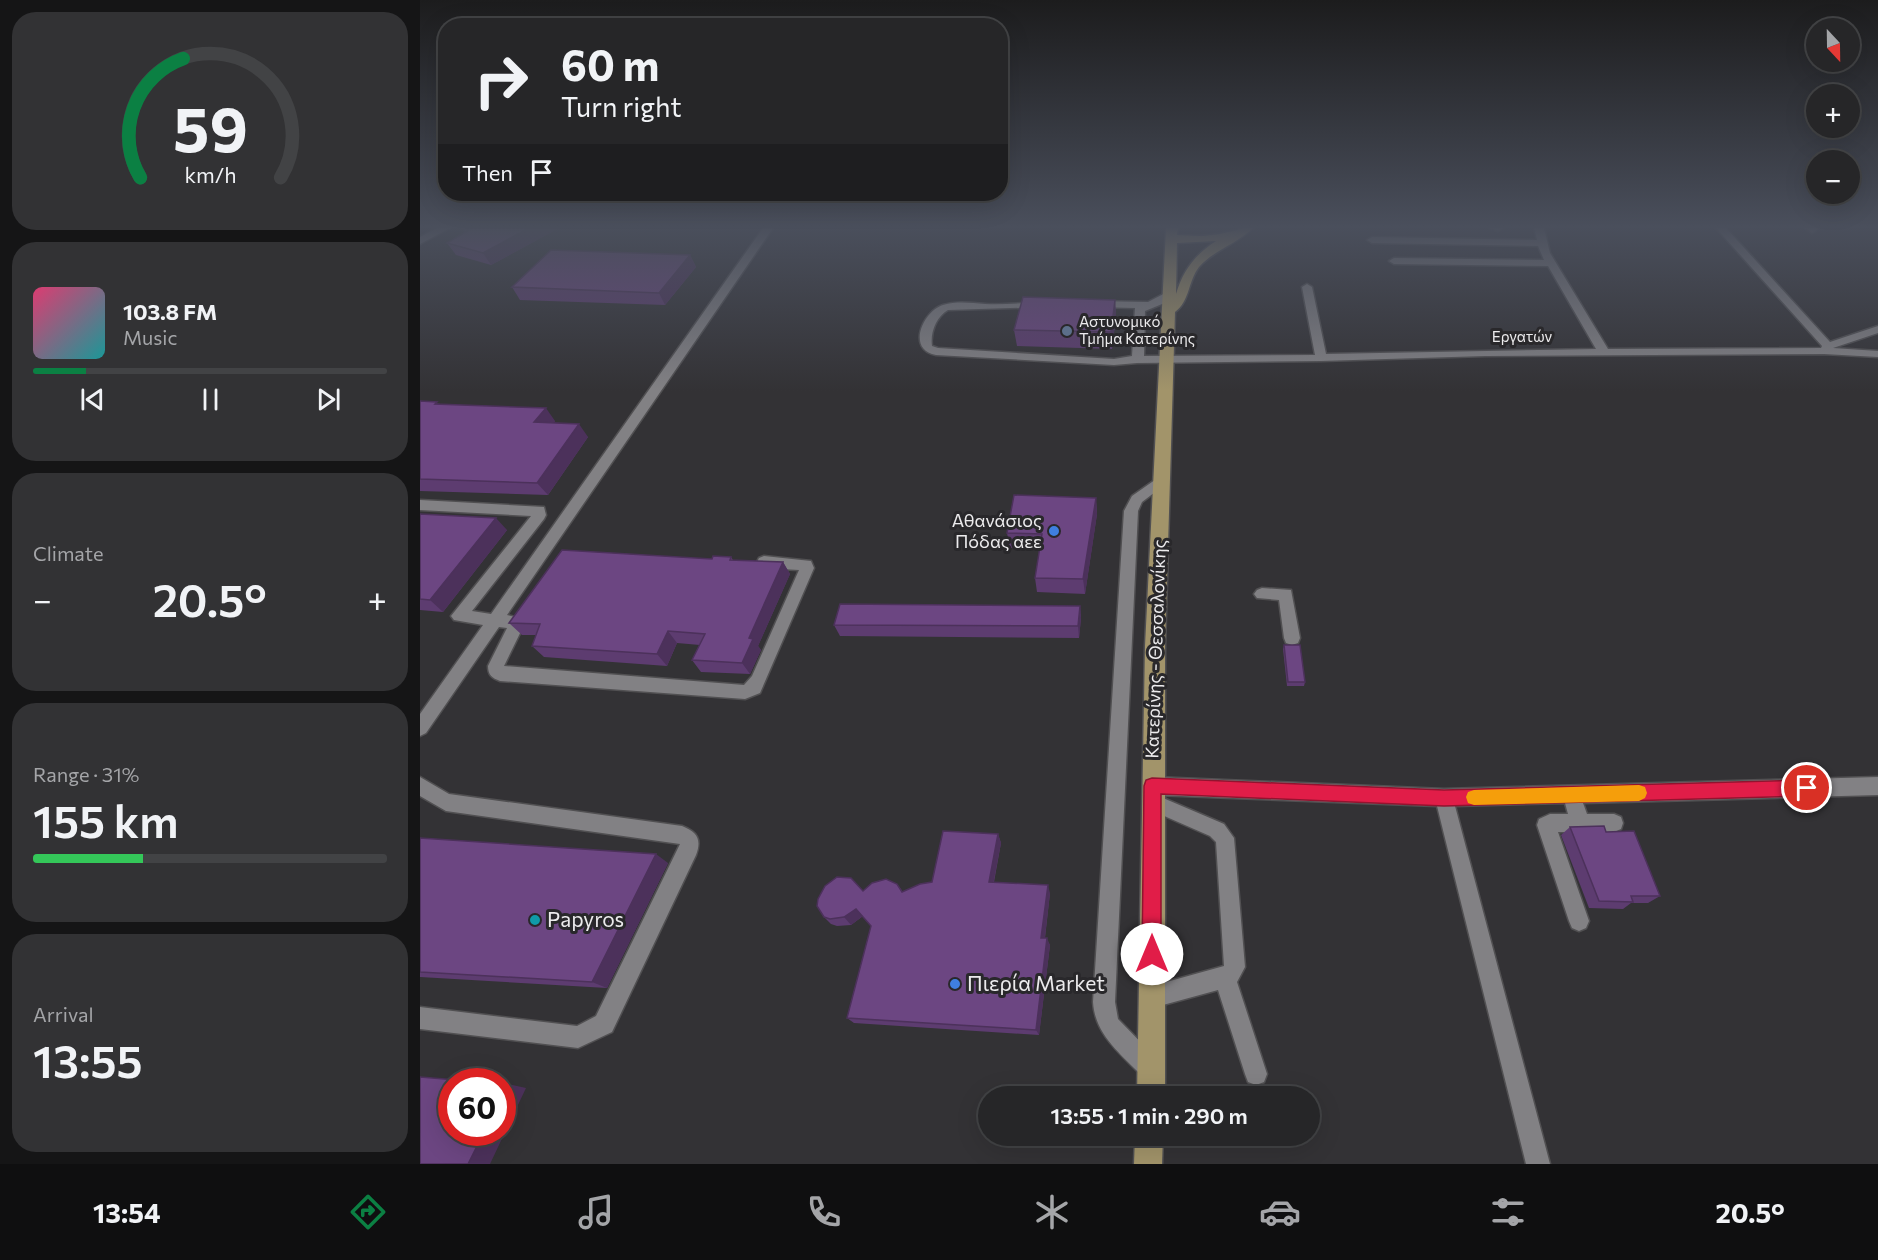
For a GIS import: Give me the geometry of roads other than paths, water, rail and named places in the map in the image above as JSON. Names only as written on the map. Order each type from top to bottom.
[{"type":"main road","name":"Κατερίνης - Θεσσαλονίκης","points":[[1150,1086],[1155,646],[1171,282]]},
{"type":"main road","points":[[1170,310],[1182,299],[1185,282]]},
{"type":"main road","points":[[1148,1164],[1149,1146]]},
{"type":"street","points":[[420,727],[730,282]]},
{"type":"street","points":[[1563,282],[1604,352]]},
{"type":"street","points":[[1768,282],[1826,349],[1878,328]]},
{"type":"street","points":[[1307,287],[1321,358]]},
{"type":"street","points":[[1082,304],[1146,305],[1164,300],[1171,293]]},
{"type":"street","name":"Εργατών","points":[[1052,303],[1024,307],[955,306],[940,309],[934,313],[925,343],[930,350],[943,352],[1114,362],[1485,352],[1826,349],[1878,354]]},
{"type":"street","points":[[1139,360],[1137,355],[1140,309],[1146,305]]},
{"type":"street","points":[[1151,1069],[1110,1028],[1104,1002],[1131,511],[1137,499],[1162,480]]},
{"type":"street","points":[[420,504],[539,511],[539,515],[459,616],[494,621],[520,619],[496,666],[496,671],[500,674],[746,692],[754,688],[759,680],[807,568],[806,564],[753,561]]},
{"type":"street","points":[[1262,594],[1286,594],[1292,638]]},
{"type":"street","points":[[420,786],[446,802],[682,835],[690,840],[689,848],[604,1024],[578,1037],[420,1018]]},
{"type":"street","points":[[1152,794],[1444,798],[1878,786]]},
{"type":"street","points":[[1152,794],[1217,830],[1225,838],[1235,967],[1226,978],[1152,997]]},
{"type":"street","points":[[1571,795],[1581,823]]},
{"type":"street","points":[[1444,798],[1538,1164]]},
{"type":"street","points":[[1580,921],[1546,825],[1550,823],[1614,823]]},
{"type":"street","points":[[1226,978],[1256,1074]]},
{"type":"place","name":"Αστυνομικό Τμήμα Κατερίνης","points":[[1067,331]]},
{"type":"place","name":"Αθανάσιος Πόδας αεε","points":[[1054,531]]},
{"type":"place","name":"Papyros","points":[[535,920]]},
{"type":"place","name":"Πιερία Market","points":[[955,984]]}]
